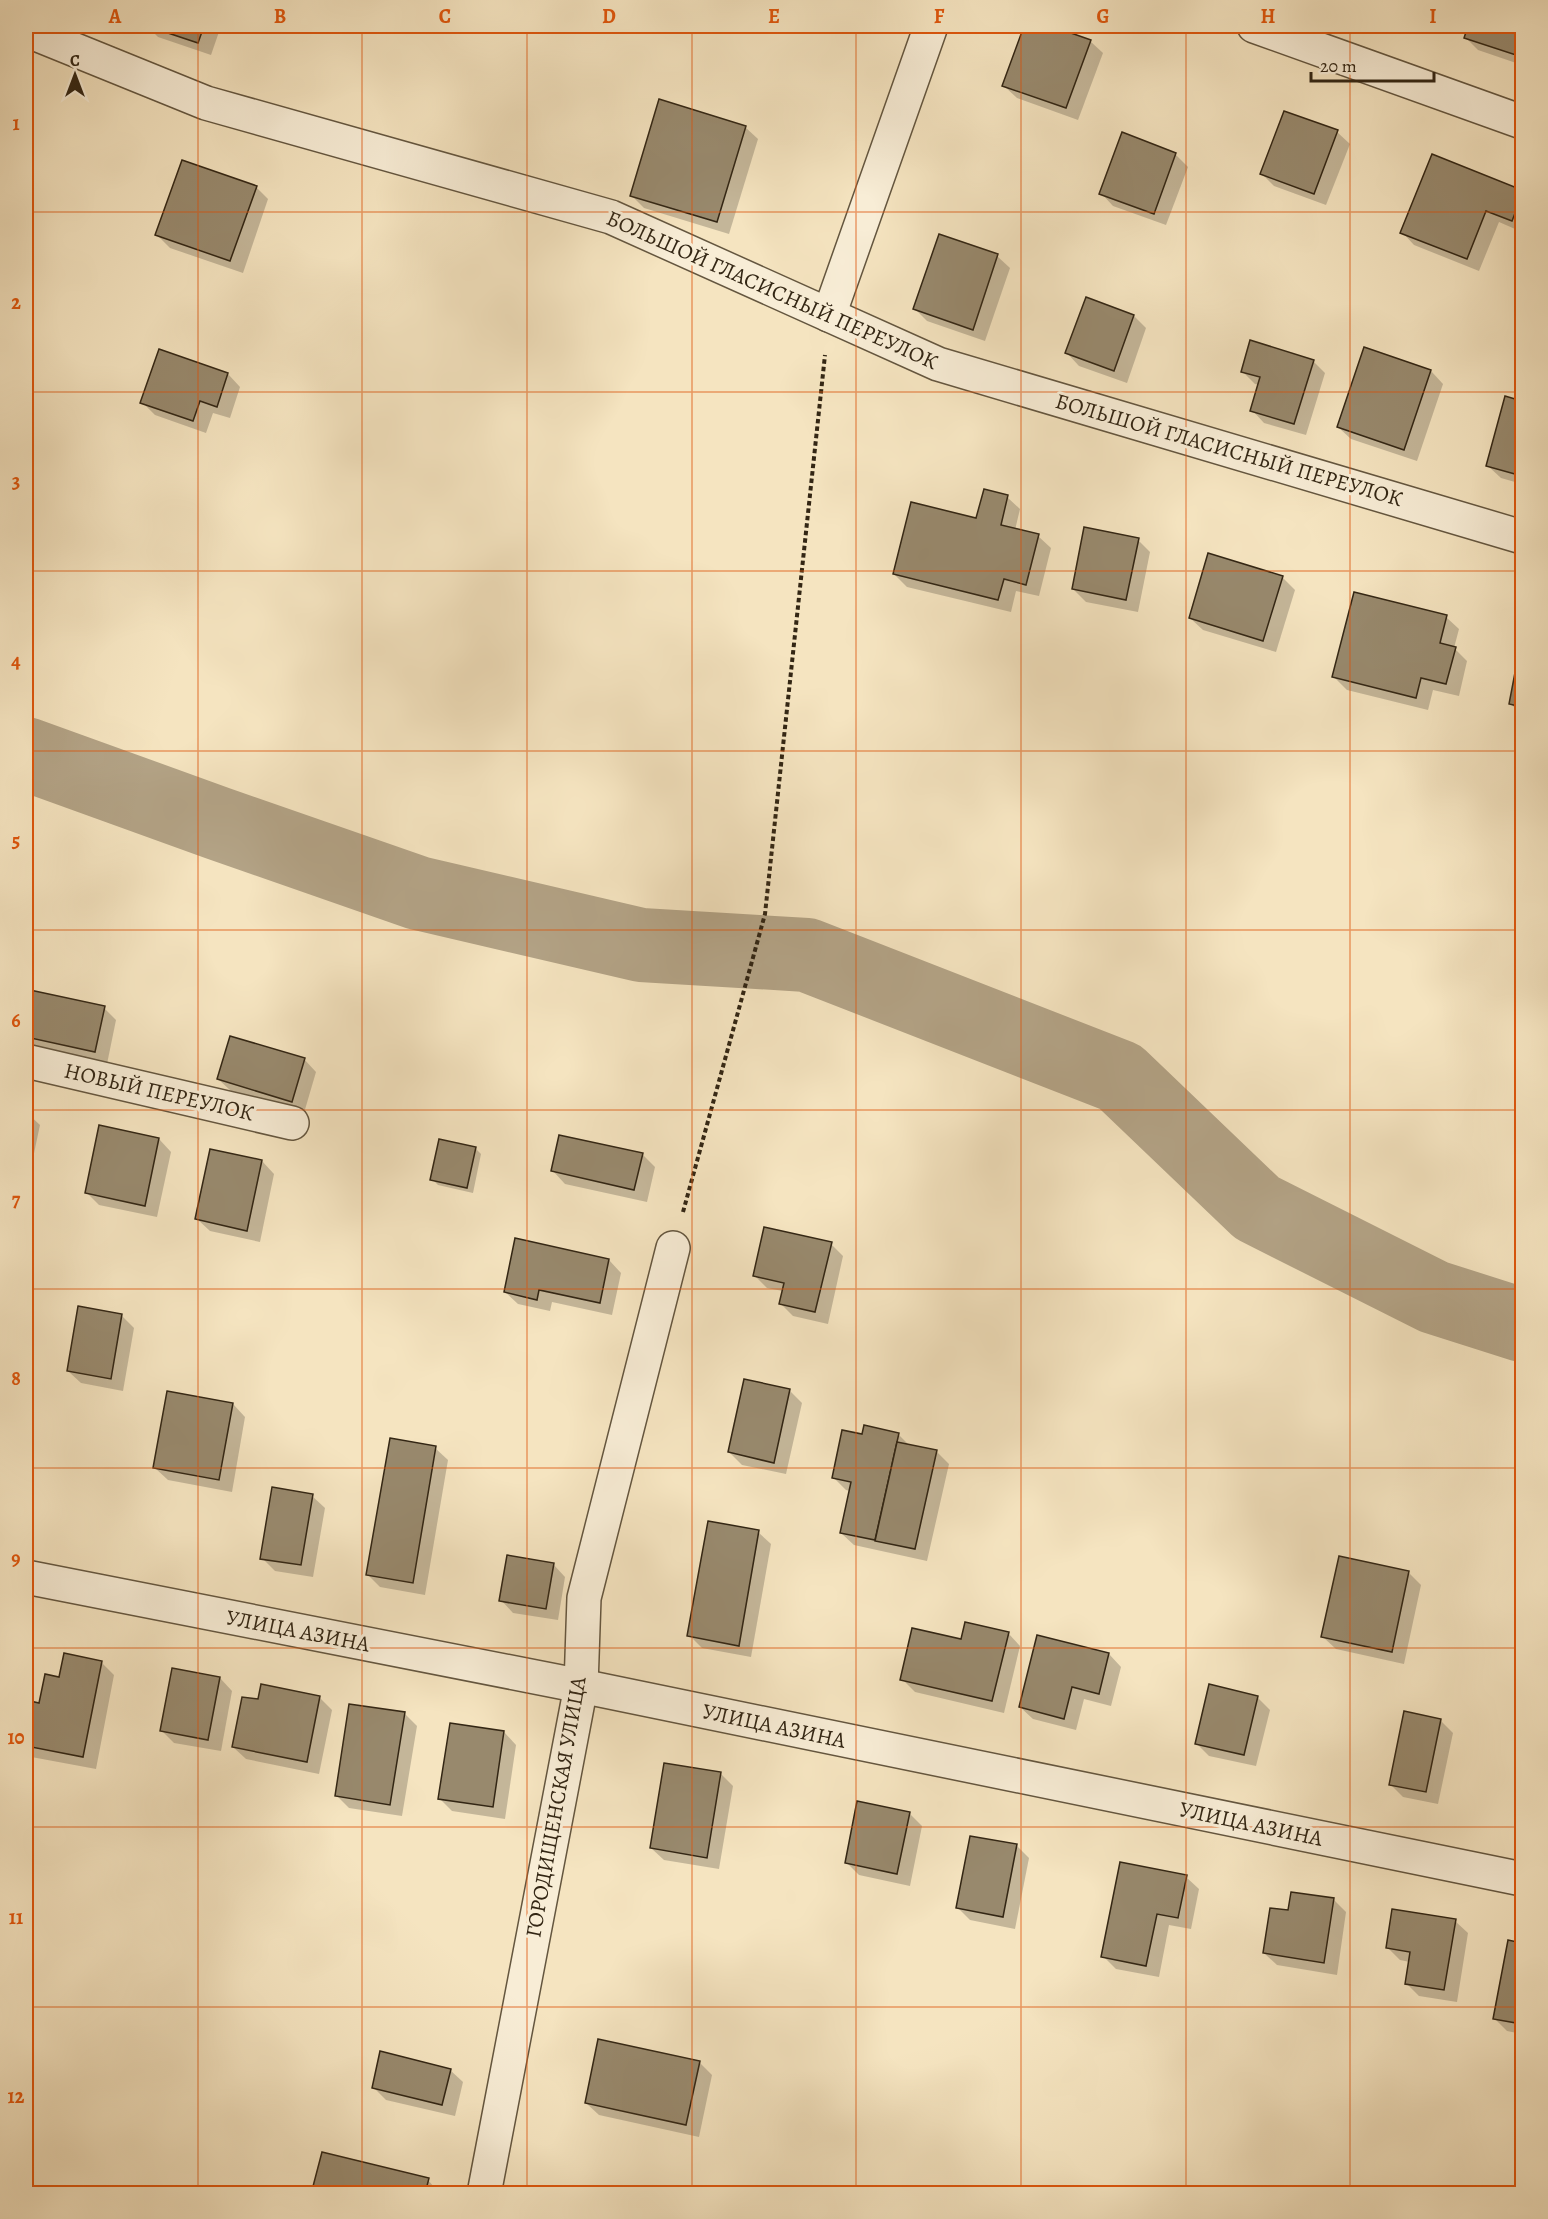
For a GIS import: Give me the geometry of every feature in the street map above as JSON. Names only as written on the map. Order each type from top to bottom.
[{"type":"street","points":[[829,315],[931,26]]},
{"type":"street","points":[[1254,26],[1522,122]]},
{"type":"street","name":"БОЛЬШОЙ ГЛАСИСНЫЙ ПЕРЕУЛОК","points":[[26,30],[206,103],[611,217],[938,364],[1522,537]]},
{"type":"street","name":"НОВЫЙ ПЕРЕУЛОК","points":[[26,1061],[292,1123]]},
{"type":"street","name":"ГОРОДИЩЕНСКАЯ УЛИЦА","points":[[484,2193],[581,1686],[584,1599],[673,1248]]},
{"type":"street","name":"УЛИЦА АЗИНА","points":[[26,1577],[581,1686],[1522,1879]]},
{"type":"path","points":[[673,1248],[765,914],[829,315]]},
{"type":"building","points":[[147,26],[204,26],[198,43]]},
{"type":"building","points":[[1024,26],[1051,26],[1091,40],[1066,108],[1002,86]]},
{"type":"building","points":[[1468,26],[1522,26],[1522,57],[1464,38]]},
{"type":"building","points":[[659,99],[746,126],[717,222],[630,196]]},
{"type":"building","points":[[1284,111],[1338,130],[1314,194],[1260,174]]},
{"type":"building","points":[[1122,132],[1176,153],[1154,214],[1099,194]]},
{"type":"building","points":[[1432,154],[1522,190],[1512,221],[1486,211],[1467,259],[1400,233]]},
{"type":"building","points":[[182,160],[257,186],[230,261],[155,235]]},
{"type":"building","points":[[939,234],[998,254],[973,330],[913,309]]},
{"type":"building","points":[[1086,297],[1134,315],[1114,371],[1065,353]]},
{"type":"building","points":[[1250,340],[1314,360],[1294,424],[1250,411],[1260,377],[1241,372]]},
{"type":"building","points":[[1364,347],[1431,370],[1404,450],[1337,427]]},
{"type":"building","points":[[159,349],[228,373],[217,407],[200,401],[193,421],[140,403]]},
{"type":"building","points":[[1505,396],[1522,401],[1522,476],[1486,466]]},
{"type":"building","points":[[984,489],[1008,495],[1001,525],[1039,534],[1026,585],[1004,579],[998,600],[893,574],[911,502],[976,518]]},
{"type":"building","points":[[1084,527],[1139,538],[1126,600],[1072,589]]},
{"type":"building","points":[[1208,553],[1283,576],[1263,641],[1189,618]]},
{"type":"building","points":[[1354,592],[1447,615],[1440,643],[1456,647],[1446,684],[1421,678],[1416,698],[1332,677]]},
{"type":"building","points":[[1522,636],[1522,707],[1509,704]]},
{"type":"building","points":[[30,990],[105,1006],[95,1052],[26,1037],[26,1012]]},
{"type":"building","points":[[230,1036],[305,1058],[292,1102],[217,1079]]},
{"type":"building","points":[[99,1125],[159,1138],[145,1206],[85,1193]]},
{"type":"building","points":[[559,1135],[643,1153],[634,1190],[551,1171]]},
{"type":"building","points":[[439,1139],[476,1147],[467,1188],[430,1180]]},
{"type":"building","points":[[210,1149],[262,1160],[247,1231],[195,1219]]},
{"type":"building","points":[[764,1227],[832,1242],[815,1312],[779,1304],[784,1283],[753,1276]]},
{"type":"building","points":[[515,1238],[609,1259],[600,1303],[539,1290],[537,1300],[504,1292]]},
{"type":"building","points":[[78,1306],[122,1314],[111,1379],[67,1371]]},
{"type":"building","points":[[744,1379],[790,1389],[774,1463],[728,1452]]},
{"type":"building","points":[[167,1391],[233,1403],[219,1480],[153,1468]]},
{"type":"building","points":[[864,1425],[899,1433],[875,1540],[840,1533],[851,1482],[832,1478],[842,1430],[862,1434]]},
{"type":"building","points":[[390,1438],[436,1446],[413,1583],[366,1575]]},
{"type":"building","points":[[897,1442],[937,1450],[915,1549],[875,1541]]},
{"type":"building","points":[[272,1487],[313,1494],[301,1565],[260,1559]]},
{"type":"building","points":[[708,1521],[759,1530],[739,1646],[687,1636]]},
{"type":"building","points":[[507,1555],[554,1563],[546,1609],[499,1601]]},
{"type":"building","points":[[1339,1556],[1409,1571],[1392,1652],[1321,1637]]},
{"type":"building","points":[[965,1622],[1009,1632],[992,1701],[900,1680],[912,1628],[961,1639]]},
{"type":"building","points":[[1037,1635],[1109,1653],[1099,1694],[1072,1687],[1064,1719],[1019,1707]]},
{"type":"building","points":[[64,1653],[102,1661],[83,1757],[26,1746],[26,1700],[39,1703],[45,1674],[59,1677]]},
{"type":"building","points":[[172,1668],[220,1677],[208,1740],[160,1731]]},
{"type":"building","points":[[261,1684],[320,1696],[307,1762],[232,1747],[242,1697],[258,1699]]},
{"type":"building","points":[[1209,1684],[1258,1696],[1244,1755],[1195,1744]]},
{"type":"building","points":[[349,1704],[405,1712],[390,1805],[335,1796]]},
{"type":"building","points":[[1404,1711],[1441,1719],[1426,1792],[1389,1785]]},
{"type":"building","points":[[450,1723],[504,1731],[493,1807],[438,1799]]},
{"type":"building","points":[[664,1763],[721,1772],[707,1858],[650,1848]]},
{"type":"building","points":[[857,1801],[910,1812],[897,1874],[845,1863]]},
{"type":"building","points":[[970,1836],[1017,1844],[1003,1917],[956,1908]]},
{"type":"building","points":[[1120,1862],[1187,1875],[1178,1918],[1157,1914],[1146,1966],[1101,1957]]},
{"type":"building","points":[[1291,1892],[1334,1898],[1324,1963],[1263,1953],[1270,1908],[1288,1910]]},
{"type":"building","points":[[1392,1909],[1456,1919],[1444,1990],[1405,1984],[1410,1952],[1386,1948]]},
{"type":"building","points":[[1508,1940],[1522,1943],[1522,2024],[1493,2019]]},
{"type":"building","points":[[598,2039],[700,2061],[686,2125],[585,2103]]},
{"type":"building","points":[[380,2051],[451,2069],[442,2105],[372,2088]]},
{"type":"building","points":[[322,2152],[429,2178],[425,2194],[311,2194]]},
{"type":"waterway","points":[[26,754],[418,893],[641,945],[807,955],[1120,1077],[1257,1208],[1434,1297],[1522,1325]]}]
